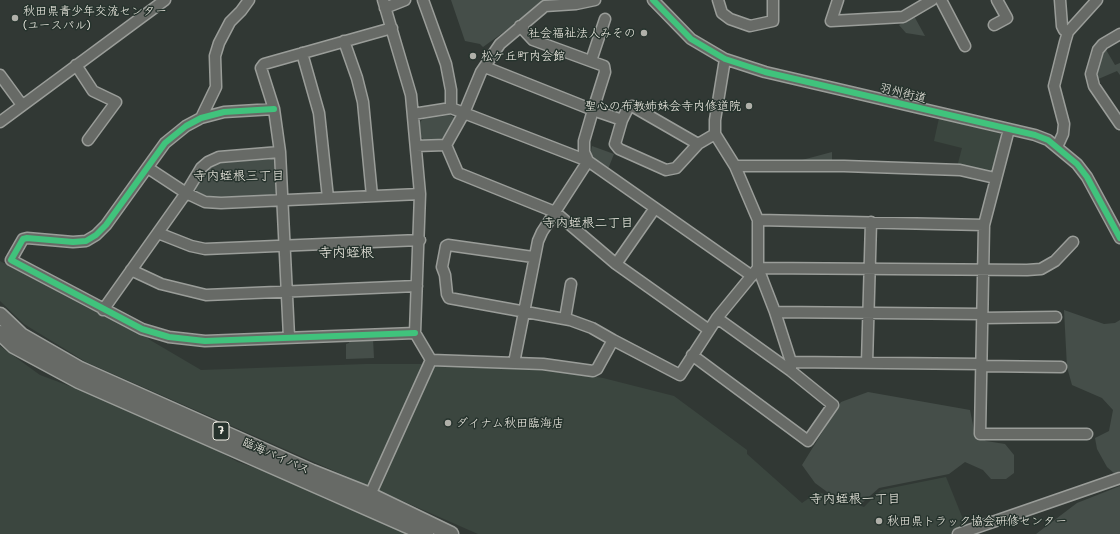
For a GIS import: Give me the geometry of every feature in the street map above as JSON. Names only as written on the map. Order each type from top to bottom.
[{"type":"highway","name":"臨海バイパス","points":[[0,315],[21,335],[80,369],[312,472],[370,495],[449,534]]},
{"type":"highway","name":"臨海バイパス","points":[[0,334],[14,346],[85,384],[426,534]]},
{"type":"street","points":[[0,122],[165,0]]},
{"type":"street","points":[[201,118],[216,87],[215,56],[219,43],[230,22],[249,0]]},
{"type":"street","points":[[405,0],[384,4],[411,95],[420,194],[420,240],[416,333],[431,360]]},
{"type":"street","points":[[423,0],[446,64],[451,90],[450,108]]},
{"type":"street","points":[[446,145],[464,112],[485,67],[500,44],[545,6],[580,4],[595,0]]},
{"type":"street","name":"羽州街道","points":[[653,0],[691,39],[725,60],[765,72],[1035,135],[1058,147],[1077,164],[1087,177],[1120,238]]},
{"type":"street","points":[[718,0],[722,13],[730,19],[750,26],[773,21],[773,0]]},
{"type":"street","points":[[838,0],[831,21],[903,17],[932,0]]},
{"type":"street","points":[[941,0],[964,46]]},
{"type":"street","points":[[994,25],[1007,18],[997,0]]},
{"type":"street","points":[[1060,0],[1062,26],[1064,30],[1068,32]]},
{"type":"street","points":[[1058,147],[1063,134],[1064,124],[1054,86],[1068,32],[1097,0]]},
{"type":"street","points":[[591,61],[605,19]]},
{"type":"street","points":[[520,26],[533,40],[604,66],[605,72],[584,141],[584,152],[588,162]]},
{"type":"street","points":[[289,337],[280,152],[274,109],[261,68],[264,64],[392,28]]},
{"type":"street","points":[[1120,34],[1103,44],[1098,50],[1091,74],[1094,86],[1120,124]]},
{"type":"street","points":[[344,41],[357,78],[363,102],[372,196]]},
{"type":"street","points":[[302,53],[319,113],[328,198]]},
{"type":"street","points":[[725,60],[715,120],[715,134],[735,166],[758,220],[755,272],[775,312],[791,367]]},
{"type":"street","points":[[76,65],[93,91],[116,102],[88,140]]},
{"type":"street","points":[[485,67],[622,120]]},
{"type":"street","points":[[0,75],[22,105]]},
{"type":"street","points":[[698,144],[632,106],[628,108],[622,120],[614,144],[619,149],[666,170],[676,168],[698,144],[715,134]]},
{"type":"street","points":[[413,114],[450,108],[464,112],[588,162],[655,208],[755,272],[869,269],[982,269],[993,271],[1041,269],[1055,261],[1073,242]]},
{"type":"street","points":[[274,109],[224,112],[201,118],[186,126],[165,143],[106,225],[96,235],[86,241],[73,242],[27,238],[23,239],[11,260],[103,310],[142,329],[169,336],[205,341],[416,333]]},
{"type":"street","points":[[1009,129],[984,225],[980,434],[1087,434]]},
{"type":"street","points":[[416,146],[446,145]]},
{"type":"street","points":[[446,145],[458,173],[555,212],[616,264],[709,330]]},
{"type":"street","points":[[103,310],[186,193],[201,168],[208,162],[219,157],[280,152]]},
{"type":"street","points":[[514,363],[533,257],[542,232],[588,162]]},
{"type":"street","points":[[735,166],[844,166],[960,170],[995,178]]},
{"type":"street","points":[[148,168],[186,193],[205,202],[221,203],[420,194]]},
{"type":"street","points":[[616,264],[655,208]]},
{"type":"street","points":[[758,220],[984,225]]},
{"type":"street","points":[[867,363],[867,313],[871,222]]},
{"type":"street","points":[[158,233],[191,246],[205,249],[420,240]]},
{"type":"street","points":[[533,257],[448,245],[446,246],[442,267],[449,298],[523,313],[565,319],[592,328],[680,375],[717,318],[755,272]]},
{"type":"street","points":[[130,270],[160,284],[195,294],[206,295],[417,286]]},
{"type":"street","points":[[565,319],[571,284]]},
{"type":"street","points":[[775,312],[1056,317]]},
{"type":"street","points":[[692,355],[808,441],[833,405],[791,367],[717,318]]},
{"type":"street","points":[[431,360],[543,364],[597,370],[613,340]]},
{"type":"street","points":[[370,495],[431,360]]},
{"type":"street","points":[[791,367],[867,363],[1061,367]]},
{"type":"street","points":[[958,534],[1120,478]]},
{"type":"shaded area","points":[[451,0],[547,1],[483,47],[480,44],[465,41]]},
{"type":"shaded area","points":[[914,16],[925,36],[906,33],[899,25]]},
{"type":"shaded area","points":[[1105,48],[1115,65],[1120,63],[1120,75],[1117,71],[1096,80],[1100,57]]},
{"type":"shaded area","points":[[450,115],[455,118],[452,128],[443,140],[426,142],[420,136],[419,123],[423,119]]},
{"type":"shaded area","points":[[939,118],[1001,134],[992,175],[957,167],[962,148],[934,141]]},
{"type":"shaded area","points":[[592,146],[614,154],[608,169],[593,160],[591,151]]},
{"type":"shaded area","points":[[832,152],[832,164],[802,164],[802,160]]},
{"type":"shaded area","points":[[272,159],[277,163],[279,190],[274,195],[209,198],[198,194],[195,188],[203,172],[216,163]]},
{"type":"shaded area","points":[[0,261],[86,307],[145,335],[150,340],[201,370],[366,364],[514,364],[603,378],[674,396],[747,450],[747,454],[802,503],[818,492],[864,507],[881,490],[946,477],[969,534],[478,534],[86,362],[24,324],[0,301]]},
{"type":"shaded area","points":[[1064,310],[1104,324],[1115,323],[1120,320],[1120,471],[1115,474],[1107,467],[1097,449],[1095,438],[1109,431],[1113,410],[1102,398],[1072,385],[1067,367]]},
{"type":"shaded area","points":[[373,339],[374,358],[346,359],[346,344],[349,343],[349,340]]},
{"type":"shaded area","points":[[0,346],[40,375],[107,400],[207,445],[238,462],[287,479],[325,499],[412,534],[0,534]]},
{"type":"shaded area","points":[[868,392],[970,410],[974,430],[986,441],[1005,444],[1014,455],[1014,473],[1006,479],[991,479],[983,470],[965,462],[949,474],[879,488],[862,503],[830,494],[815,483],[802,465],[841,402]]},
{"type":"shaded area","points":[[1120,486],[1120,534],[1036,534],[1077,503]]},
{"type":"cycle path","points":[[653,0],[691,39],[725,59],[765,72],[1035,135],[1048,140],[1077,164],[1087,177],[1120,238]]},
{"type":"cycle path","points":[[274,109],[224,112],[201,118],[186,126],[165,143],[106,225],[96,235],[86,241],[73,242],[27,238],[23,239],[11,260],[142,329],[169,337],[205,341],[415,333]]},
{"type":"place","name":"秋田県青少年交流センター (ユースパル)","points":[[15,18]]},
{"type":"place","name":"社会福祉法人みその","points":[[644,33]]},
{"type":"place","name":"松ケ丘町内会館","points":[[473,56]]},
{"type":"place","name":"聖心の布教姉妹会寺内修道院","points":[[749,106]]},
{"type":"place","name":"ダイナム秋田臨海店","points":[[448,423]]},
{"type":"place","name":"秋田県トラック協会研修センター","points":[[879,521]]},
{"type":"district","name":"寺内蛭根三丁目","points":[[239,176]]},
{"type":"district","name":"寺内蛭根二丁目","points":[[588,223]]},
{"type":"district","name":"寺内蛭根","points":[[346,253]]},
{"type":"district","name":"寺内蛭根一丁目","points":[[855,499]]}]
